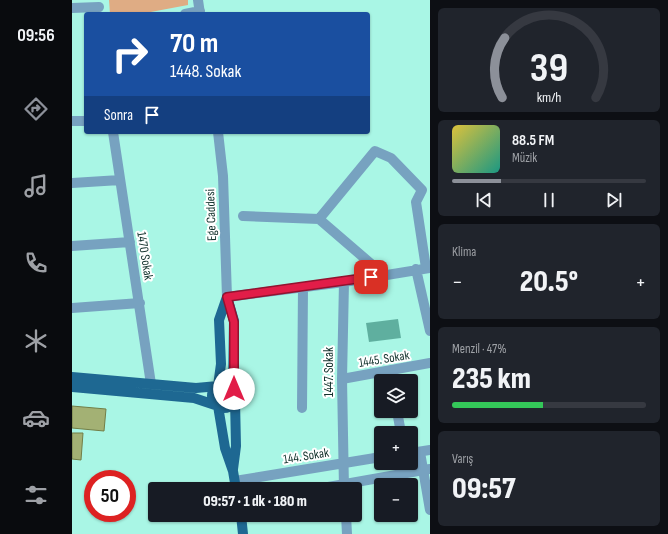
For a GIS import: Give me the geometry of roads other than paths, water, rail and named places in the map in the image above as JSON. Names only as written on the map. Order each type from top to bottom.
[{"type":"main road","name":"Ege Caddesi","points":[[218,386],[221,364],[219,320],[227,297]]},
{"type":"main road","name":"Ege Caddesi","points":[[227,297],[234,322],[234,389]]},
{"type":"main road","points":[[72,377],[196,388],[228,385],[234,389],[235,400],[235,480]]},
{"type":"main road","points":[[218,386],[212,394],[213,401],[218,406],[225,448],[235,480]]},
{"type":"main road","points":[[72,387],[194,398],[218,406],[228,407],[235,400]]},
{"type":"main road","points":[[242,522],[244,534]]},
{"type":"street","points":[[198,0],[200,12]]},
{"type":"street","points":[[72,8],[99,7]]},
{"type":"street","points":[[72,121],[84,121]]},
{"type":"street","name":"1470 Sokak","points":[[113,134],[140,303],[151,384]]},
{"type":"street","name":"Ege Caddesi","points":[[218,134],[223,176],[227,297]]},
{"type":"street","points":[[319,219],[375,151],[391,158],[426,189],[416,202],[430,331]]},
{"type":"street","points":[[72,183],[120,180]]},
{"type":"street","points":[[243,216],[319,219],[384,275]]},
{"type":"street","points":[[72,246],[130,242]]},
{"type":"street","points":[[227,297],[344,282],[424,268]]},
{"type":"street","name":"1447. Sokak","points":[[344,282],[342,379],[344,482]]},
{"type":"street","points":[[302,408],[303,287]]},
{"type":"street","points":[[72,308],[140,303]]},
{"type":"street","name":"1445. Sokak","points":[[342,379],[430,363]]},
{"type":"street","points":[[390,370],[391,374]]},
{"type":"street","points":[[420,452],[427,470],[430,510]]},
{"type":"street","name":"144. Sokak","points":[[235,480],[374,458]]},
{"type":"street","points":[[362,483],[427,470]]},
{"type":"street","points":[[346,522],[347,534]]}]
